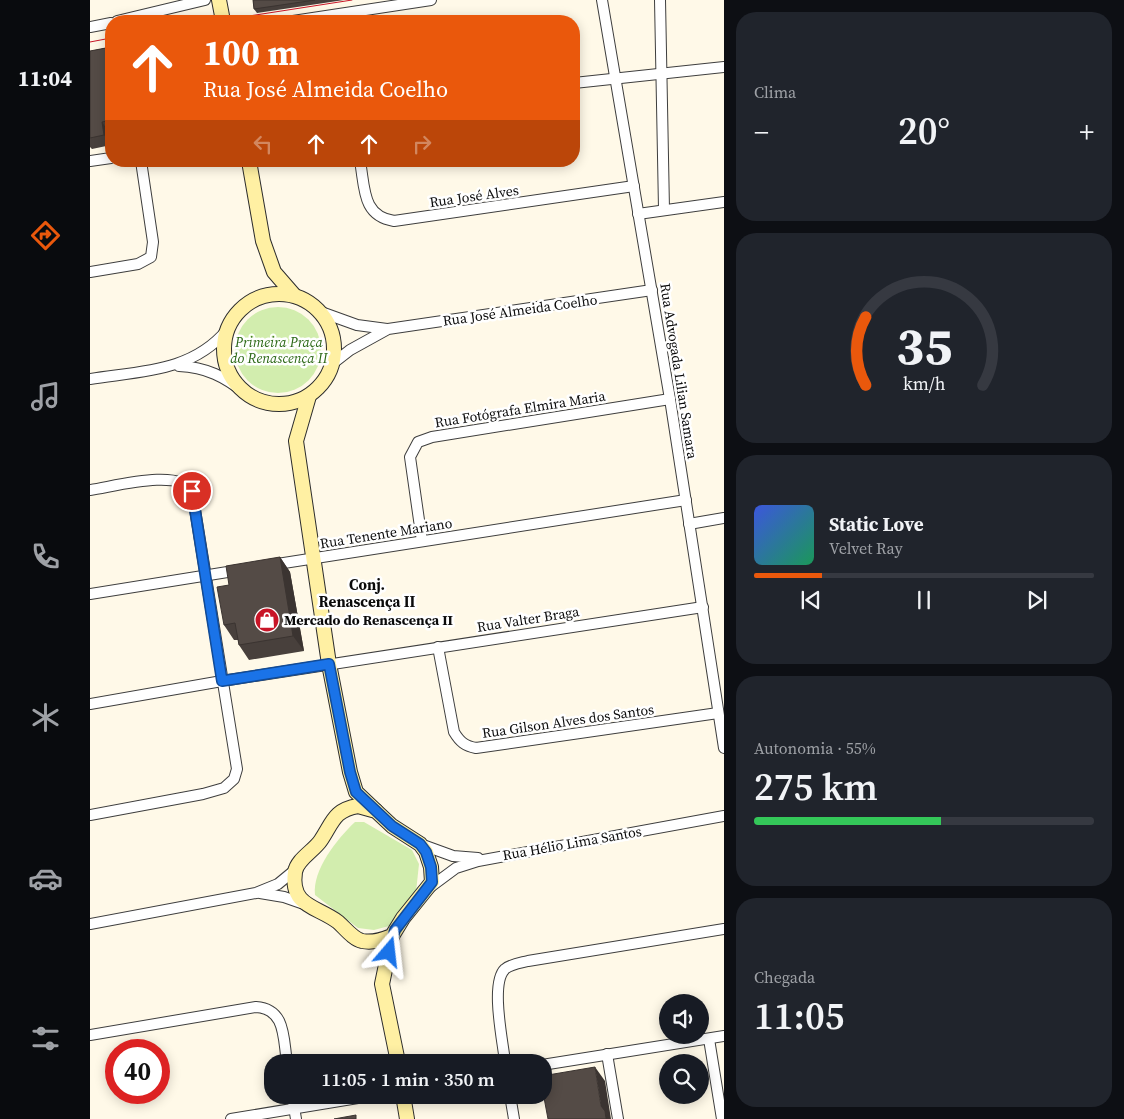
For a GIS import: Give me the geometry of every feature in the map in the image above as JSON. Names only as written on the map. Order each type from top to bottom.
[{"type":"street","points":[[143,15],[206,0]]},
{"type":"street","points":[[218,0],[222,15]]},
{"type":"street","points":[[332,15],[431,0]]},
{"type":"street","name":"Rua Advogada Lilian Samara","points":[[602,0],[670,399],[724,748]]},
{"type":"street","points":[[660,0],[664,209]]},
{"type":"street","points":[[90,27],[105,24]]},
{"type":"street","points":[[580,82],[614,77],[724,67]]},
{"type":"street","points":[[90,161],[105,159]]},
{"type":"street","points":[[90,272],[138,264],[151,257],[153,242],[142,167]]},
{"type":"street","points":[[250,167],[263,241],[274,272],[294,295]]},
{"type":"street","name":"Rua José Alves","points":[[361,167],[368,205],[380,218],[394,221],[634,186]]},
{"type":"street","points":[[638,214],[724,202]]},
{"type":"street","name":"Rua José Almeida Coelho","points":[[388,330],[652,290]]},
{"type":"street","points":[[90,379],[171,366],[190,367],[216,373],[228,379],[245,393],[258,400],[272,404],[287,403],[309,396],[326,379],[332,364],[334,340],[330,327],[321,312],[310,302],[294,295],[272,293],[258,297],[245,305],[234,316],[227,330],[224,347],[226,364],[233,380],[245,393]]},
{"type":"street","points":[[321,312],[357,325],[388,330]]},
{"type":"street","points":[[171,366],[200,354],[227,330]]},
{"type":"street","points":[[332,364],[350,350],[388,330]]},
{"type":"street","points":[[309,396],[296,441],[329,664],[350,772],[356,792],[392,826],[420,844],[461,857],[499,856]]},
{"type":"street","name":"Rua Fotógrafa Elmira Maria","points":[[422,542],[410,453],[418,442],[432,437],[670,399]]},
{"type":"street","points":[[90,490],[167,479],[185,484],[192,491],[237,769],[234,779],[228,785],[203,794],[90,815]]},
{"type":"street","name":"Rua Tenente Mariano","points":[[90,594],[686,500]]},
{"type":"street","points":[[689,524],[724,518]]},
{"type":"street","name":"Rua Valter Braga","points":[[90,704],[329,664],[703,607]]},
{"type":"street","name":"Rua Gilson Alves dos Santos","points":[[438,647],[454,732],[458,739],[476,748],[718,713]]},
{"type":"street","points":[[90,924],[256,893],[278,884],[295,870],[300,862],[320,842],[332,819],[346,808],[358,806],[376,811]]},
{"type":"street","name":"Rua Hélio Lima Santos","points":[[426,890],[456,868],[499,856],[724,816]]},
{"type":"street","points":[[396,1054],[382,984],[392,936],[403,918],[432,882],[431,867],[426,852],[420,844]]},
{"type":"street","points":[[295,870],[296,893],[304,904]]},
{"type":"street","points":[[256,893],[284,896],[304,904],[337,921],[360,940],[370,942],[392,936]]},
{"type":"street","points":[[504,1054],[498,990],[500,976],[507,968],[528,961],[724,929]]},
{"type":"street","points":[[90,1035],[264,1007],[275,1013],[282,1026],[286,1054]]},
{"type":"street","points":[[722,1119],[709,1039],[724,1036]]},
{"type":"street","points":[[552,1063],[675,1044]]},
{"type":"street","points":[[607,1054],[618,1119]]},
{"type":"street","points":[[293,1104],[296,1119]]},
{"type":"street","points":[[231,1119],[319,1104]]},
{"type":"street","points":[[404,1104],[407,1119]]},
{"type":"street","points":[[512,1104],[514,1119]]},
{"type":"green space","name":"Primeira Praça do Renascença II","points":[[278,307],[294,310],[302,314],[314,326],[318,334],[321,350],[318,366],[314,374],[302,386],[294,390],[278,393],[262,390],[254,386],[242,374],[238,366],[235,350],[238,334],[242,326],[254,314],[262,310]]},
{"type":"green space","points":[[355,822],[364,822],[412,850],[419,864],[416,892],[389,926],[374,930],[358,928],[315,895],[317,875],[322,865],[334,846]]},
{"type":"building","points":[[253,0],[315,0],[254,9]]},
{"type":"building","points":[[105,48],[105,121],[102,122],[104,135],[90,138],[90,51]]},
{"type":"building","points":[[280,557],[293,636],[239,645],[235,623],[224,625],[217,587],[229,585],[226,566]]},
{"type":"building","points":[[595,1067],[601,1106],[605,1111],[606,1119],[548,1119],[545,1104],[552,1104],[552,1074]]},
{"type":"building","points":[[356,1115],[356,1119],[334,1119]]},
{"type":"tram line","points":[[256,15],[352,0]]},
{"type":"tram line","points":[[90,42],[105,39]]},
{"type":"place","name":"Mercado do Renascença II","points":[[267,620]]},
{"type":"district","name":"Conj. Renascença II","points":[[367,592]]},
{"type":"route","points":[[192,491],[222,681],[329,664],[350,772],[356,792],[392,826],[420,844],[426,852],[431,867],[432,882],[395,930],[389,952]]}]
